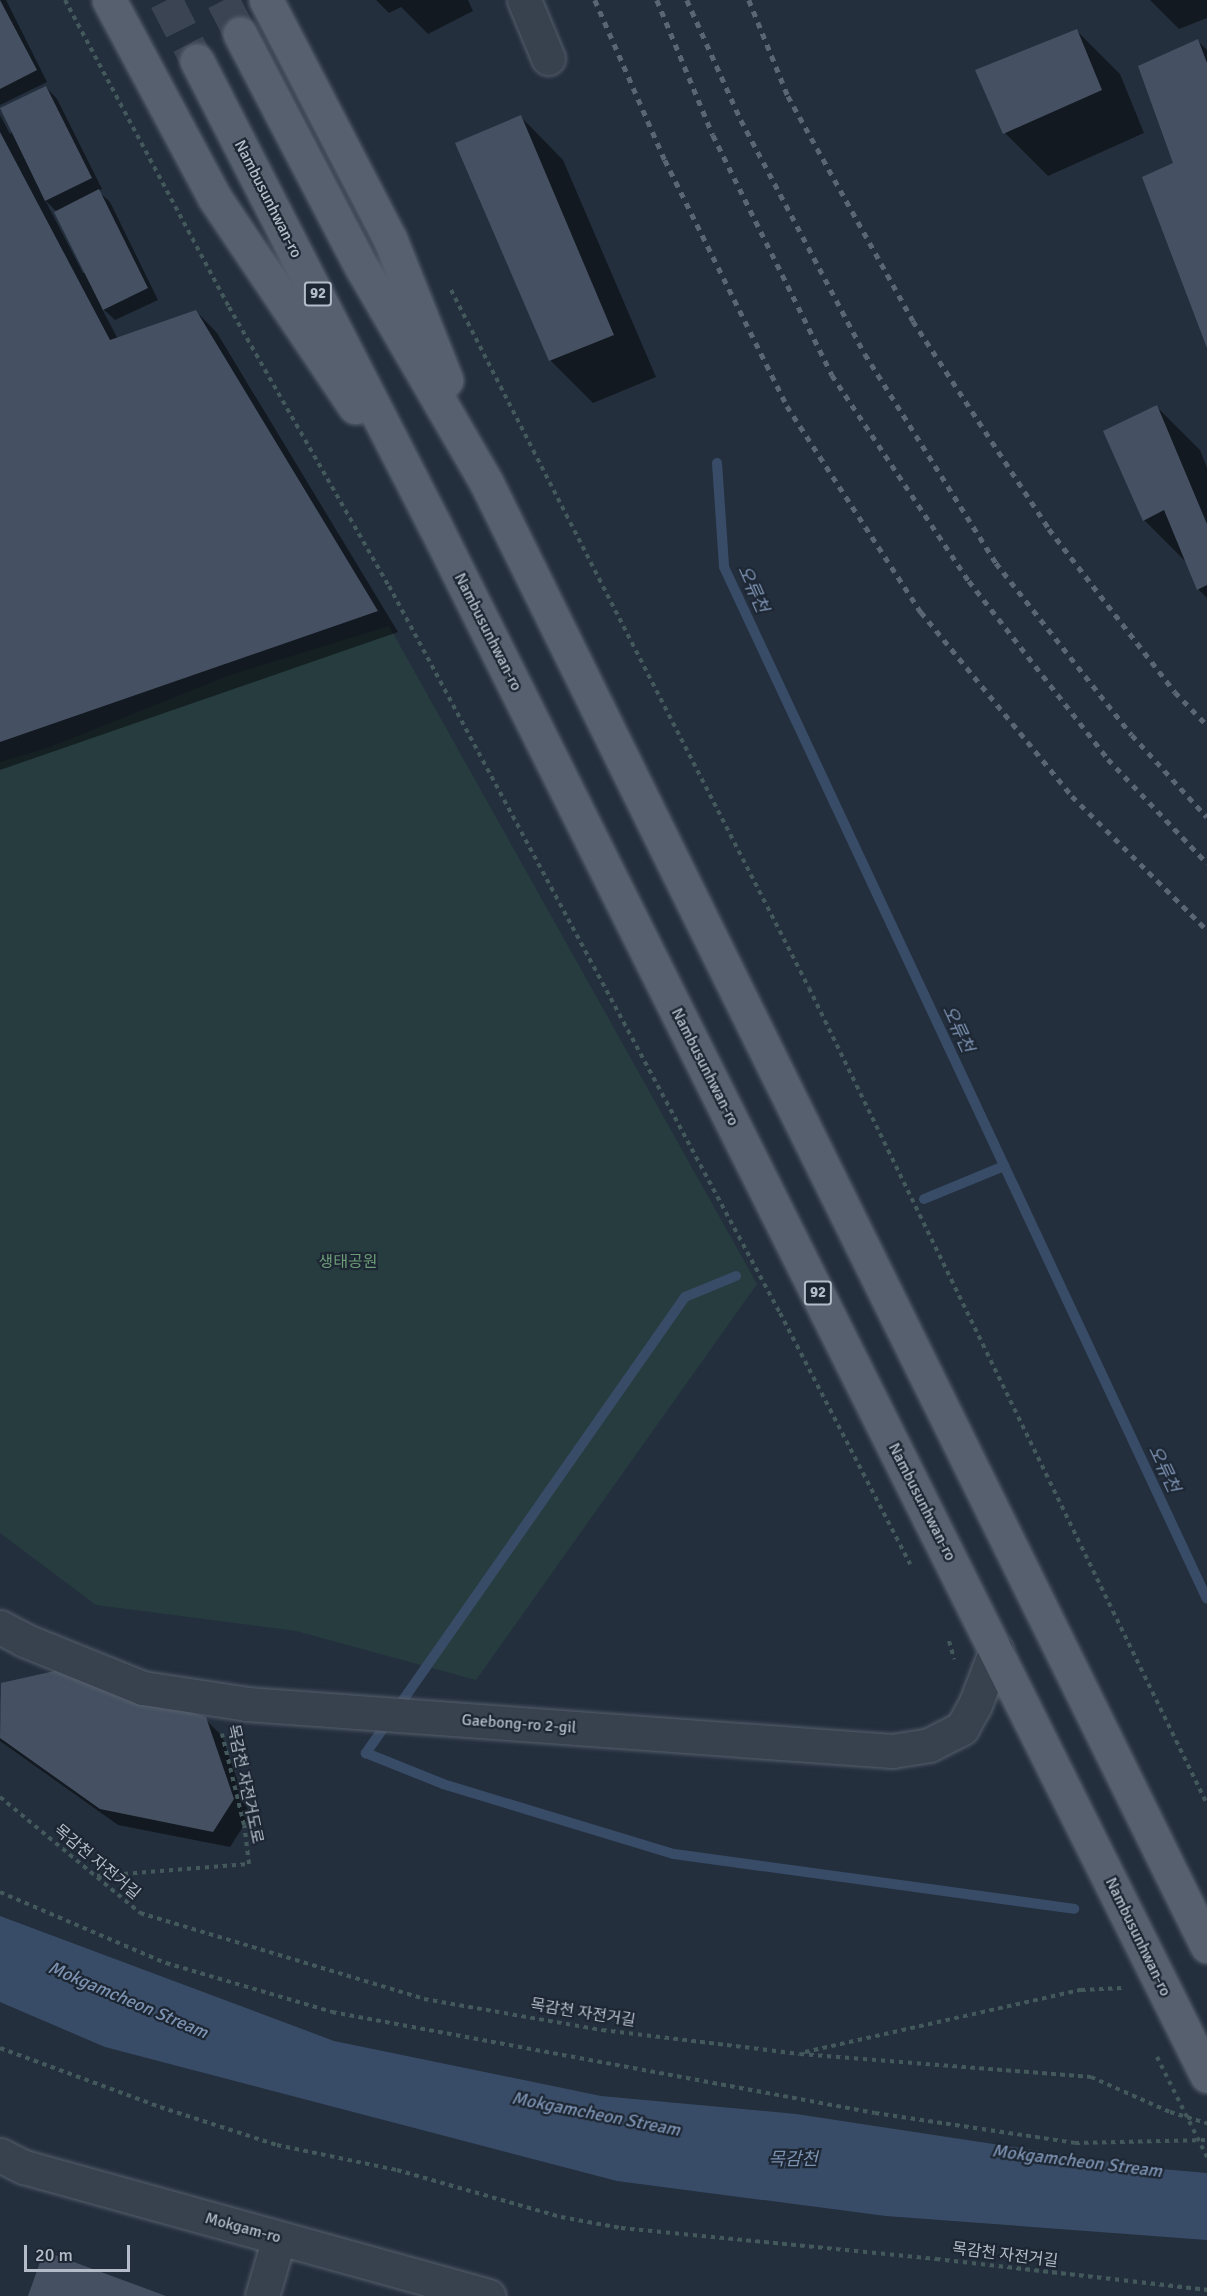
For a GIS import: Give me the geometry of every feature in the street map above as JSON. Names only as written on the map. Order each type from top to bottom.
[{"type":"main road","points":[[109,0],[214,197],[436,528]]},
{"type":"main road","points":[[266,0],[390,239],[486,482]]},
{"type":"main road","points":[[240,34],[362,268],[486,482],[1207,1946]]},
{"type":"main road","name":"Nambusunhwan-ro","points":[[197,61],[436,528],[1203,2067]]},
{"type":"street","points":[[524,0],[548,58]]},
{"type":"street","name":"Gaebong-ro 2-gil","points":[[0,1627],[24,1640],[143,1688],[248,1704],[892,1751],[929,1745],[962,1728],[975,1705],[996,1650]]},
{"type":"street","name":"Mokgam-ro","points":[[0,2155],[24,2167],[488,2296]]},
{"type":"street","points":[[262,2296],[279,2238]]},
{"type":"path","points":[[65,0],[229,307],[406,617],[774,1303],[915,1574]]},
{"type":"path","points":[[448,285],[809,988],[1207,1804]]},
{"type":"path","points":[[948,1637],[956,1666]]},
{"type":"path","name":"목감천 자전거도로","points":[[96,1876],[249,1864],[244,1825],[213,1699]]},
{"type":"path","name":"목감천 자전거길","points":[[0,1797],[140,1913],[424,1999],[602,2030],[800,2054],[1091,2078],[1118,2087],[1170,2112],[1207,2123]]},
{"type":"path","points":[[0,1892],[166,1963],[332,2012],[875,2113],[1075,2143],[1207,2140]]},
{"type":"path","points":[[800,2054],[1082,1990],[1122,1988]]},
{"type":"path","name":"목감천 자전거길","points":[[0,2048],[160,2108],[278,2145],[397,2170],[561,2217],[621,2228],[936,2259],[1207,2290]]},
{"type":"path","points":[[1157,2056],[1207,2157]]},
{"type":"green space","name":"생태공원","points":[[389,626],[757,1284],[476,1680],[296,1631],[96,1605],[0,1533],[0,762],[50,747],[230,675]]},
{"type":"water","name":"목감천","points":[[0,1916],[334,2041],[601,2096],[796,2114],[1150,2168],[1207,2173],[1207,2240],[886,2216],[617,2181],[105,2047],[0,2002]]},
{"type":"building","points":[[0,0],[37,70],[0,89]]},
{"type":"building","points":[[1077,29],[1102,90],[1003,134],[975,70]]},
{"type":"building","points":[[1198,39],[1207,63],[1207,348],[1142,177],[1173,163],[1138,66]]},
{"type":"building","points":[[46,86],[92,178],[45,201],[0,108]]},
{"type":"building","points":[[521,115],[614,335],[549,361],[455,143]]},
{"type":"building","points":[[0,132],[110,340],[196,310],[378,611],[0,742]]},
{"type":"building","points":[[99,189],[148,288],[103,310],[54,212]]},
{"type":"building","points":[[1157,405],[1207,524],[1207,585],[1197,590],[1164,510],[1143,521],[1103,431]]},
{"type":"building","points":[[59,1670],[206,1717],[234,1799],[213,1832],[100,1809],[0,1738],[1,1683]]},
{"type":"building","points":[[44,2251],[166,2296],[28,2296]]},
{"type":"waterway","name":"오류천","points":[[717,463],[724,567],[1207,1599]]},
{"type":"waterway","points":[[924,1199],[1004,1166]]},
{"type":"waterway","points":[[736,1276],[685,1297],[366,1753],[443,1784],[674,1854],[1074,1909]]},
{"type":"tunnel","points":[[166,0],[197,61]]},
{"type":"tunnel","points":[[223,0],[240,34]]},
{"type":"railway","points":[[595,0],[665,160],[787,406],[921,612],[1072,796],[1207,930]]},
{"type":"railway","points":[[657,0],[713,135],[832,375],[969,581],[1108,759],[1207,863]]},
{"type":"railway","points":[[687,0],[741,120],[865,354],[996,563],[1132,735],[1207,817]]},
{"type":"railway","points":[[749,0],[788,96],[913,321],[1049,529],[1175,692],[1207,725]]},
{"type":"water label","name":"Mokgamcheon Stream","points":[[128,2000]]},
{"type":"water label","name":"Mokgamcheon Stream","points":[[596,2114]]},
{"type":"water label","name":"Mokgamcheon Stream","points":[[1077,2161]]}]
